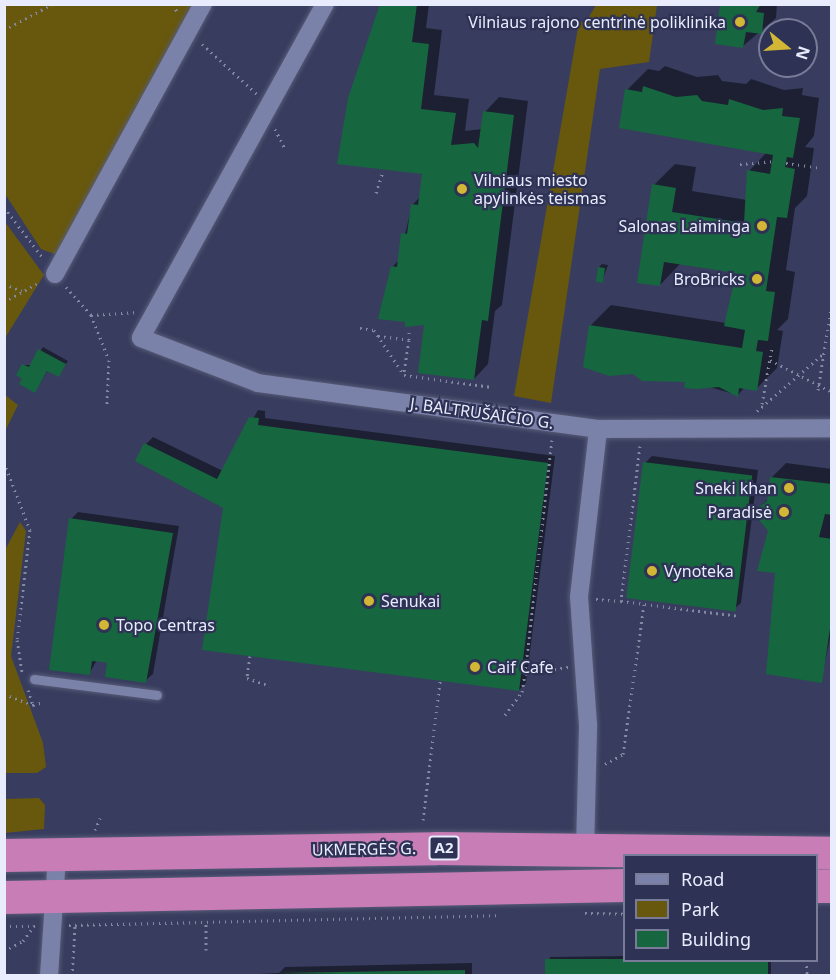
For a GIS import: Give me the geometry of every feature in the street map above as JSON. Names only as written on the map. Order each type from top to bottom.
[{"type":"highway","name":"UKMERGĖS G.","points":[[4,855],[436,848],[831,853]]},
{"type":"highway","points":[[582,898],[585,851]]},
{"type":"highway","points":[[4,897],[46,916],[582,898],[623,885]]},
{"type":"street","points":[[55,274],[202,4]]},
{"type":"street","points":[[152,314],[325,4]]},
{"type":"street","name":"J. BALTRUŠAIČIO G.","points":[[152,314],[141,338],[258,382],[598,429],[753,426],[831,428]]},
{"type":"street","points":[[585,851],[588,725],[579,597],[598,429]]},
{"type":"street","points":[[49,975],[46,916],[57,854]]},
{"type":"lane","points":[[34,678],[157,695]]},
{"type":"path","points":[[4,30],[53,4]]},
{"type":"path","points":[[188,32],[235,70],[265,110],[285,149]]},
{"type":"path","points":[[741,164],[771,161]]},
{"type":"path","points":[[786,163],[821,168]]},
{"type":"path","points":[[376,193],[382,174]]},
{"type":"path","points":[[4,207],[55,274],[91,315],[109,360],[107,406]]},
{"type":"path","points":[[4,302],[55,274]]},
{"type":"path","points":[[4,284],[22,291]]},
{"type":"path","points":[[818,390],[831,303]]},
{"type":"path","points":[[91,315],[152,314]]},
{"type":"path","points":[[360,328],[378,336],[408,340]]},
{"type":"path","points":[[404,375],[410,330]]},
{"type":"path","points":[[378,336],[404,375],[492,387]]},
{"type":"path","points":[[753,426],[762,404],[772,348]]},
{"type":"path","points":[[762,404],[823,354]]},
{"type":"path","points":[[770,360],[818,390],[831,393]]},
{"type":"path","points":[[505,715],[522,692],[554,423]]},
{"type":"path","points":[[621,601],[641,429]]},
{"type":"path","points":[[4,462],[30,530],[17,640],[22,676]]},
{"type":"path","points":[[579,597],[739,616]]},
{"type":"path","points":[[603,774],[603,765],[623,754],[644,604]]},
{"type":"path","points":[[250,656],[247,678],[270,686]]},
{"type":"path","points":[[525,674],[583,665]]},
{"type":"path","points":[[423,820],[440,681]]},
{"type":"path","points":[[26,686],[33,705]]},
{"type":"path","points":[[4,694],[33,705],[44,702]]},
{"type":"path","points":[[93,833],[100,818]]},
{"type":"path","points":[[582,898],[623,914]]},
{"type":"path","points":[[4,926],[46,916],[75,925],[504,915]]},
{"type":"path","points":[[4,951],[23,941],[46,916]]},
{"type":"path","points":[[206,922],[206,950]]},
{"type":"path","points":[[72,975],[75,925]]},
{"type":"green space","points":[[4,5],[194,5],[60,256],[41,249],[5,194]]},
{"type":"green space","points":[[596,5],[657,5],[649,62],[600,69],[551,403],[514,396],[579,22],[586,22]]},
{"type":"green space","points":[[5,222],[44,275],[5,338]]},
{"type":"green space","points":[[5,395],[18,405],[5,431]]},
{"type":"green space","points":[[20,522],[26,531],[11,656],[43,743],[46,767],[37,773],[5,773],[5,550]]},
{"type":"green space","points":[[39,798],[45,805],[44,829],[5,833],[5,799]]},
{"type":"building","name":"Vilniaus miesto apylinkės teismas","points":[[380,4],[417,4],[412,42],[429,44],[421,109],[456,113],[451,145],[474,143],[478,148],[483,111],[514,115],[488,321],[482,320],[474,380],[418,373],[424,325],[405,327],[405,322],[378,319],[391,266],[397,267],[401,233],[407,234],[411,204],[418,205],[422,174],[337,164],[348,98]]},
{"type":"building","name":"Vilniaus rajono centrinė poliklinika","points":[[720,4],[761,4],[756,12],[764,13],[764,18],[758,18],[758,34],[746,32],[743,48],[715,44]]},
{"type":"building","points":[[643,86],[676,97],[697,95],[702,101],[728,105],[729,99],[763,110],[783,108],[782,116],[800,118],[793,158],[787,157],[785,167],[795,169],[787,218],[777,217],[766,291],[775,292],[768,341],[758,340],[756,351],[763,352],[757,391],[739,388],[738,397],[719,387],[684,388],[685,382],[642,381],[633,374],[609,376],[583,367],[589,325],[742,348],[745,330],[724,326],[736,273],[664,262],[660,286],[637,283],[652,184],[676,188],[672,212],[744,223],[747,170],[770,174],[773,155],[619,128],[625,89],[642,92]]},
{"type":"building","points":[[598,267],[605,268],[603,283],[596,282]]},
{"type":"building","points":[[38,349],[66,364],[59,377],[47,371],[35,393],[19,384],[22,379],[16,375],[22,364],[29,367]]},
{"type":"building","name":"Senukai","points":[[249,417],[259,418],[258,425],[548,463],[519,691],[202,650],[223,508],[135,461],[144,443],[217,479]]},
{"type":"building","points":[[643,462],[752,475],[735,611],[626,598]]},
{"type":"building","points":[[770,477],[832,484],[832,515],[825,514],[819,537],[832,539],[832,615],[822,683],[766,674],[775,573],[757,571],[768,531],[753,512],[767,501]]},
{"type":"building","name":"Topo Centras","points":[[69,518],[173,533],[146,683],[105,677],[107,663],[102,662],[92,661],[90,675],[49,670]]},
{"type":"building","points":[[545,959],[623,959],[623,962],[768,962],[768,976],[545,976]]},
{"type":"building","points":[[465,970],[465,976],[277,973]]},
{"type":"place","name":"Vilniaus rajono centrinė poliklinika","points":[[740,22]]},
{"type":"place","name":"Vilniaus miesto apylinkės teismas","points":[[462,189]]},
{"type":"place","name":"Salonas Laiminga","points":[[762,226]]},
{"type":"place","name":"BroBricks","points":[[757,279]]},
{"type":"place","name":"Sneki khan","points":[[789,488]]},
{"type":"place","name":"Paradisė","points":[[784,512]]},
{"type":"place","name":"Vynoteka","points":[[652,571]]},
{"type":"place","name":"Senukai","points":[[369,601]]},
{"type":"place","name":"Topo Centras","points":[[104,625]]},
{"type":"place","name":"Caif Cafe","points":[[475,667]]}]
